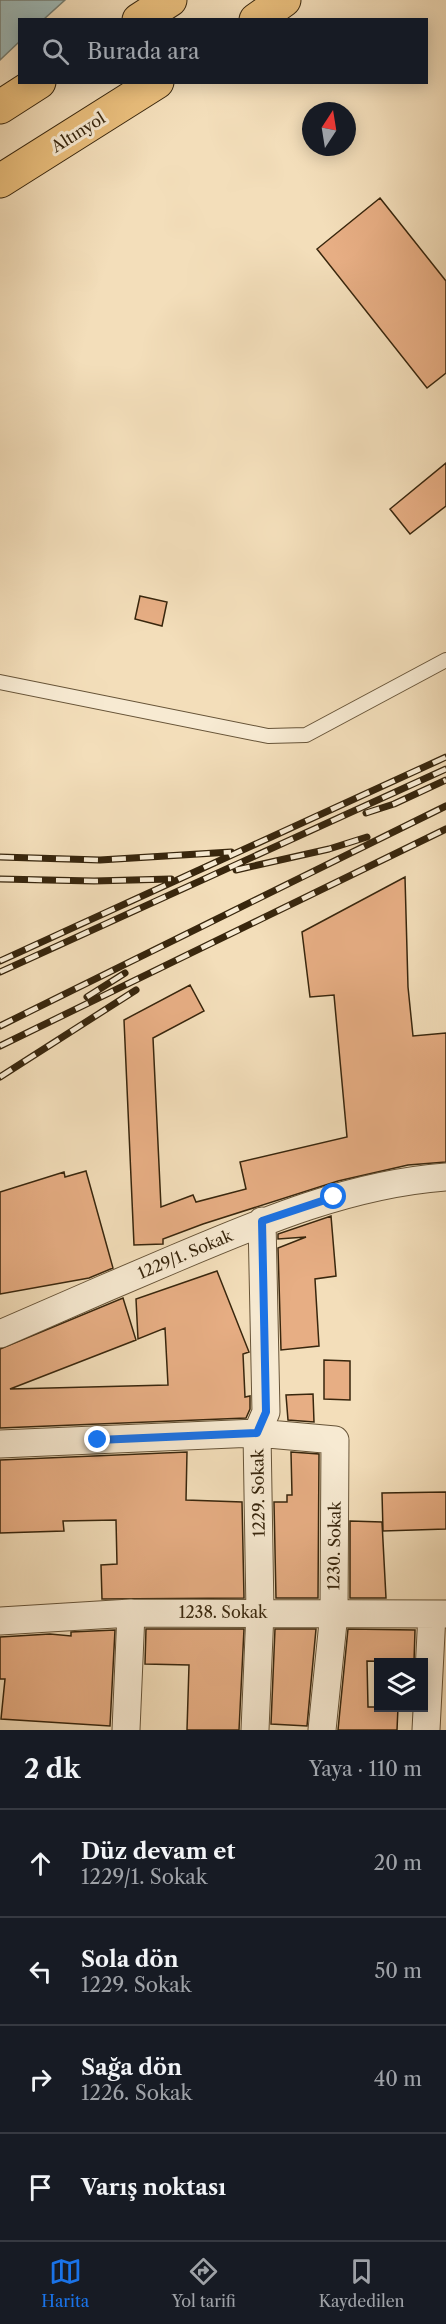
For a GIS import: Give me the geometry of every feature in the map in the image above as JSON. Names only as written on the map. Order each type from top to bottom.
[{"type":"highway","points":[[142,18],[170,0]]},
{"type":"highway","points":[[259,18],[284,0]]},
{"type":"highway","points":[[0,107],[36,84]]},
{"type":"highway","name":"Altınyol","points":[[0,181],[154,84]]},
{"type":"street","name":"1229/1. Sokak","points":[[0,1334],[262,1221],[334,1197],[418,1179],[446,1177]]},
{"type":"street","name":"1229. Sokak","points":[[255,1730],[260,1612],[257,1433],[266,1412],[262,1221]]},
{"type":"street","points":[[0,1444],[257,1433]]},
{"type":"street","name":"1230. Sokak","points":[[257,1433],[336,1440],[334,1613],[322,1730]]},
{"type":"street","points":[[126,1730],[131,1613]]},
{"type":"street","name":"1238. Sokak","points":[[0,1621],[131,1613],[439,1614]]},
{"type":"street","points":[[426,1730],[439,1614]]},
{"type":"lane","points":[[0,682],[268,736],[306,735],[446,660]]},
{"type":"water","points":[[0,0],[65,0],[45,18],[18,18],[18,43],[0,60]]},
{"type":"building","points":[[380,198],[446,281],[446,373],[427,388],[317,249]]},
{"type":"building","points":[[446,463],[446,506],[410,534],[390,509]]},
{"type":"building","points":[[140,596],[167,602],[162,626],[135,619]]},
{"type":"building","points":[[405,877],[408,987],[413,1036],[446,1033],[446,1162],[408,1165],[338,1181],[203,1224],[163,1239],[163,1244],[134,1245],[124,1020],[190,985],[204,1011],[153,1038],[161,1207],[193,1195],[196,1202],[246,1189],[240,1162],[347,1137],[334,995],[310,997],[302,932]]},
{"type":"building","points":[[86,1171],[113,1268],[89,1278],[0,1294],[0,1192],[64,1172],[65,1177]]},
{"type":"building","points":[[331,1216],[336,1276],[315,1279],[319,1346],[281,1350],[278,1248],[306,1237],[278,1239],[278,1234]]},
{"type":"building","points":[[217,1271],[249,1352],[243,1354],[245,1397],[250,1396],[250,1409],[246,1418],[0,1428],[0,1349],[123,1298],[136,1340],[10,1389],[168,1385],[165,1328],[138,1339],[136,1299]]},
{"type":"building","points":[[324,1360],[350,1361],[350,1400],[324,1399]]},
{"type":"building","points":[[313,1394],[314,1422],[288,1420],[286,1395]]},
{"type":"building","points":[[187,1452],[186,1500],[242,1502],[244,1598],[102,1599],[101,1565],[117,1564],[116,1520],[63,1521],[64,1531],[0,1533],[0,1460]]},
{"type":"building","points":[[291,1452],[319,1454],[318,1598],[276,1598],[274,1502],[287,1502],[287,1495],[292,1495]]},
{"type":"building","points":[[446,1492],[446,1529],[383,1531],[382,1493]]},
{"type":"building","points":[[350,1521],[382,1522],[386,1598],[350,1598]]},
{"type":"building","points":[[146,1629],[244,1629],[239,1730],[187,1730],[189,1665],[145,1664]]},
{"type":"building","points":[[275,1629],[316,1629],[307,1726],[271,1724]]},
{"type":"building","points":[[348,1629],[415,1630],[414,1658],[374,1658],[374,1661],[367,1661],[368,1707],[374,1707],[374,1712],[398,1712],[397,1730],[338,1730]]},
{"type":"building","points":[[115,1630],[110,1726],[1,1719],[5,1679],[0,1679],[0,1637],[50,1634],[71,1636],[71,1632]]},
{"type":"railway","points":[[0,961],[446,757]]},
{"type":"railway","points":[[0,972],[446,769]]},
{"type":"railway","points":[[366,813],[394,804],[446,780]]},
{"type":"railway","points":[[0,1026],[446,806]]},
{"type":"railway","points":[[0,1046],[446,829]]},
{"type":"railway","points":[[236,870],[329,849],[367,837]]},
{"type":"railway","points":[[0,857],[100,860],[231,852]]},
{"type":"railway","points":[[0,879],[94,881],[171,879]]},
{"type":"railway","points":[[87,997],[125,973]]},
{"type":"railway","points":[[0,1077],[136,990]]},
{"type":"route","points":[[98,1440],[257,1433],[266,1412],[262,1221],[334,1197]]}]
